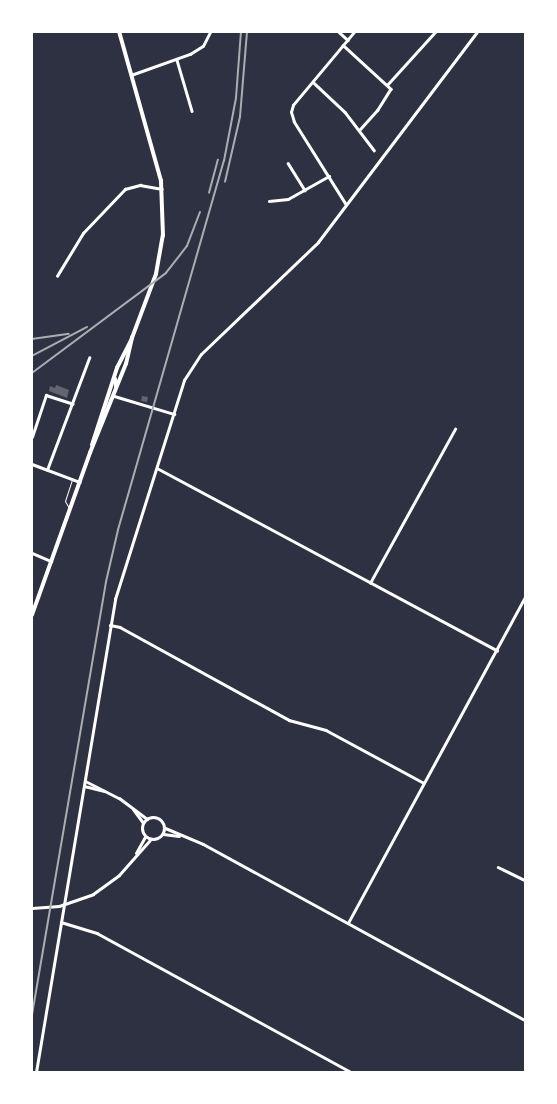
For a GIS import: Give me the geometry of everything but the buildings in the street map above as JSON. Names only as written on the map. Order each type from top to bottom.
[{"type":"main road","points":[[90,454],[104,406],[115,376],[132,338],[160,260],[163,236],[162,189],[119,32]]},
{"type":"main road","points":[[32,615],[90,454],[130,352],[132,338]]},
{"type":"street","points":[[131,75],[177,60],[203,46],[210,32]]},
{"type":"street","points":[[339,32],[348,40]]},
{"type":"street","points":[[346,204],[291,115],[294,105],[354,32]]},
{"type":"street","points":[[36,1072],[115,600],[184,380],[194,362],[314,246],[477,32]]},
{"type":"street","points":[[387,85],[433,33]]},
{"type":"street","points":[[343,45],[387,85],[391,92],[360,130]]},
{"type":"street","points":[[177,60],[192,111]]},
{"type":"street","points":[[313,82],[345,112],[374,150]]},
{"type":"street","points":[[288,163],[305,190]]},
{"type":"street","points":[[269,201],[288,199],[328,176]]},
{"type":"street","points":[[56,276],[83,233],[125,189],[140,185],[162,189]]},
{"type":"street","points":[[47,470],[89,358]]},
{"type":"street","points":[[104,406],[114,396],[115,376]]},
{"type":"street","points":[[32,437],[46,395],[73,404]]},
{"type":"street","points":[[114,396],[174,414]]},
{"type":"street","points":[[370,583],[455,429]]},
{"type":"street","points":[[32,464],[80,482]]},
{"type":"street","points":[[156,468],[497,650]]},
{"type":"street","points":[[32,553],[51,561]]},
{"type":"street","points":[[348,923],[525,597]]},
{"type":"street","points":[[110,625],[120,627],[289,720],[326,730],[424,783]]},
{"type":"street","points":[[85,781],[108,792],[132,807],[147,819]]},
{"type":"street","points":[[84,786],[108,792]]},
{"type":"street","points":[[132,807],[143,823]]},
{"type":"street","points":[[165,828],[163,834],[158,839],[150,840],[145,837],[142,830],[143,823],[147,819],[154,817],[160,819],[165,828],[203,844],[525,1020]]},
{"type":"street","points":[[163,834],[181,836]]},
{"type":"street","points":[[135,856],[145,837]]},
{"type":"street","points":[[32,908],[59,906],[94,894],[120,875],[150,840]]},
{"type":"street","points":[[498,867],[525,880]]},
{"type":"street","points":[[61,922],[97,933],[351,1072]]},
{"type":"lane","points":[[70,510],[65,503],[72,479]]},
{"type":"railway","points":[[32,1015],[106,582],[118,530],[224,161],[236,98],[241,32]]},
{"type":"railway","points":[[225,182],[240,117],[247,32]]},
{"type":"railway","points":[[209,193],[218,160]]},
{"type":"railway","points":[[32,373],[166,273],[187,246],[200,212]]},
{"type":"railway","points":[[32,356],[87,327]]},
{"type":"railway","points":[[32,339],[69,334]]}]
